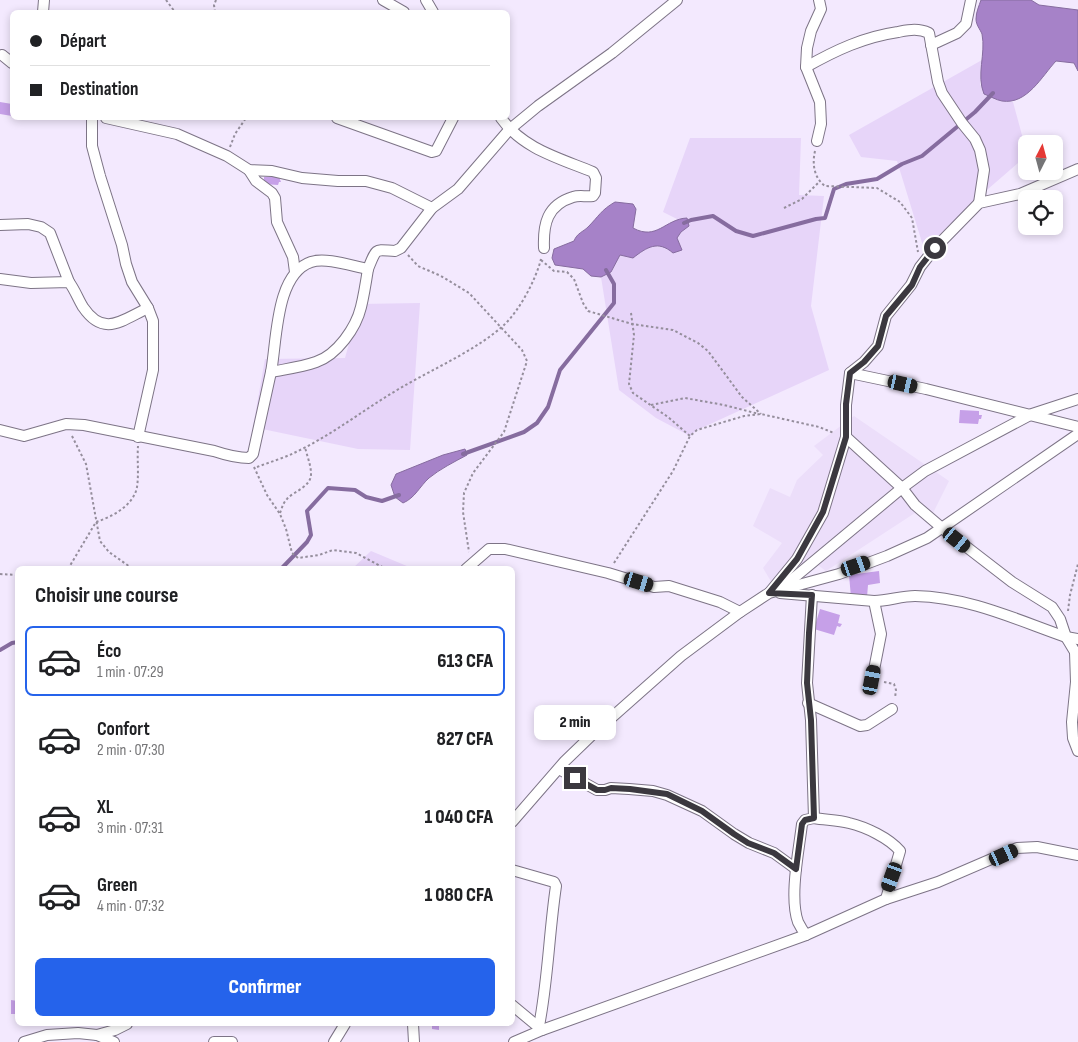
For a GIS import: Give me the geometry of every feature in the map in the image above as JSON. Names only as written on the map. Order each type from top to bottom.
[{"type":"street","points":[[383,0],[400,10]]},
{"type":"street","points":[[271,372],[316,362],[328,356],[337,348],[350,331],[361,308],[368,269],[376,251],[380,249],[395,251],[401,248],[432,208],[458,189],[509,130],[538,106],[612,53],[677,0]]},
{"type":"street","points":[[817,141],[821,124],[820,102],[806,67],[807,48],[811,31],[821,9],[819,0]]},
{"type":"street","points":[[931,45],[957,33],[966,24],[971,0]]},
{"type":"street","points":[[806,67],[846,45],[879,35],[921,29],[929,33],[938,82],[942,92],[962,123],[975,138],[980,150],[984,170],[979,204]]},
{"type":"street","points":[[92,120],[92,146],[126,264],[132,282],[148,308],[153,321],[153,370],[138,437]]},
{"type":"street","points":[[0,430],[24,436],[66,424],[84,425],[240,458],[249,458],[252,454],[271,372],[275,329],[281,306],[295,272],[293,257],[277,222],[275,198],[272,193],[256,182],[249,170],[227,156],[177,134],[115,120]]},
{"type":"street","points":[[343,120],[432,152],[436,151],[452,120]]},
{"type":"street","points":[[502,120],[509,130],[542,152],[593,172],[596,178],[595,194],[593,196],[575,196],[552,210],[543,230],[544,248]]},
{"type":"street","points":[[769,593],[797,559],[823,512],[846,437],[846,404],[850,373],[864,362],[878,346],[886,316],[912,285],[920,267],[935,248],[979,204],[1020,194],[1078,169]]},
{"type":"street","points":[[249,170],[272,171],[302,178],[338,182],[366,181],[392,188],[432,208]]},
{"type":"street","points":[[0,225],[28,224],[41,227],[50,233],[69,282],[84,308],[99,324],[108,326],[148,308]]},
{"type":"street","points":[[295,272],[305,265],[322,260],[368,269]]},
{"type":"street","points":[[0,280],[31,283],[69,282]]},
{"type":"street","points":[[850,373],[1032,414],[1078,427]]},
{"type":"street","points":[[780,589],[925,471],[1032,414],[1078,399]]},
{"type":"street","points":[[515,819],[565,761],[593,734],[681,656],[740,612],[769,593],[839,574],[887,556],[926,538],[1078,434]]},
{"type":"street","points":[[846,437],[902,488],[916,505],[942,528],[1012,582],[1052,608],[1060,619],[1066,637],[1075,652],[1077,664],[1072,722],[1073,738],[1078,751]]},
{"type":"street","points":[[468,566],[488,550],[505,549],[608,573],[654,587],[669,586],[689,591],[740,612]]},
{"type":"street","points":[[769,593],[874,601],[914,596],[972,604],[1066,637],[1078,639]]},
{"type":"street","points":[[812,595],[807,683],[811,720],[814,818]]},
{"type":"street","points":[[872,680],[881,634],[874,601]]},
{"type":"street","points":[[808,703],[860,726],[867,725],[892,709]]},
{"type":"street","points":[[559,769],[597,790],[611,788],[653,791],[683,801],[717,821],[748,843],[774,853],[796,869]]},
{"type":"street","points":[[806,935],[798,922],[794,908],[796,869],[802,824],[805,820],[814,818],[848,822],[894,844],[900,851],[886,899]]},
{"type":"street","points":[[514,1042],[541,1028],[806,935],[886,899],[938,882],[1017,848],[1037,847],[1078,855]]},
{"type":"street","points":[[515,871],[554,882],[556,886],[541,1028]]},
{"type":"street","points":[[515,1007],[541,1028]]},
{"type":"street","points":[[24,1042],[47,1034],[78,1038],[97,1035],[123,1026]]},
{"type":"street","points":[[334,1042],[345,1026]]},
{"type":"street","points":[[413,1026],[414,1042]]},
{"type":"street","points":[[97,1035],[114,1042]]},
{"type":"street","points":[[214,1042],[232,1042]]},
{"type":"path","points":[[227,156],[235,134],[245,120]]},
{"type":"path","points":[[817,141],[814,170],[819,182],[825,186],[876,188],[900,202],[912,218],[920,267]]},
{"type":"path","points":[[784,208],[802,199],[819,182]]},
{"type":"path","points":[[401,248],[418,266],[442,276],[470,292],[522,350],[527,361],[504,432],[473,473],[464,493],[463,512],[468,566]]},
{"type":"path","points":[[255,468],[305,447],[387,396],[479,344],[505,324],[528,293],[539,268],[544,248]]},
{"type":"path","points":[[541,260],[554,271],[567,272],[574,279],[582,303],[588,311],[632,324],[672,330],[698,343],[708,352],[742,397],[761,414]]},
{"type":"path","points":[[631,313],[634,335],[629,384],[633,393],[690,436]]},
{"type":"path","points":[[651,406],[685,398],[724,404],[819,427],[846,437]]},
{"type":"path","points":[[608,573],[674,471],[690,436],[696,430],[744,416],[761,414]]},
{"type":"path","points":[[66,424],[86,464],[100,541],[109,552],[129,566]]},
{"type":"path","points":[[70,566],[96,522],[108,518],[126,507],[137,489],[138,437]]},
{"type":"path","points":[[280,514],[283,504],[288,497],[308,483],[311,476],[305,447]]},
{"type":"path","points":[[249,458],[267,495],[280,514],[292,553],[298,558],[319,555],[333,550],[356,552],[381,566]]},
{"type":"path","points":[[1068,614],[1070,594],[1078,564]]},
{"type":"path","points":[[0,574],[15,575]]},
{"type":"path","points":[[872,680],[894,684],[896,690],[892,709]]},
{"type":"shaded area","points":[[981,0],[1031,0],[1039,5],[1078,10],[1078,71],[1074,63],[1056,61],[1033,88],[1019,99],[1002,101],[984,94],[981,79],[983,42],[976,19]]},
{"type":"shaded area","points":[[982,60],[980,84],[984,94],[1001,101],[1013,102],[1022,135],[1018,135],[1018,163],[924,249],[897,161],[861,157],[849,135]]},
{"type":"shaded area","points":[[690,138],[801,138],[799,195],[824,196],[811,306],[829,370],[697,430],[690,436],[656,418],[619,390],[601,277],[611,272],[620,255],[633,257],[648,246],[666,247],[689,226],[687,219],[677,219],[663,212]]},
{"type":"shaded area","points":[[615,202],[633,204],[636,209],[633,228],[641,231],[655,231],[679,219],[687,218],[689,226],[677,238],[682,250],[673,253],[668,249],[653,246],[633,258],[620,255],[611,272],[601,277],[591,276],[583,269],[555,265],[552,258],[554,249],[574,241],[578,234]]},
{"type":"shaded area","points":[[420,303],[410,450],[358,449],[253,427],[265,359],[345,358],[360,304]]},
{"type":"shaded area","points":[[854,416],[949,481],[930,519],[918,511],[826,571],[811,560],[775,588],[763,568],[782,543],[753,526],[770,488],[790,497],[797,480],[823,455],[814,446]]},
{"type":"shaded area","points":[[465,449],[467,455],[433,475],[407,501],[403,503],[395,497],[391,485],[396,474],[443,455]]},
{"type":"shaded area","points":[[371,551],[407,566],[355,566]]},
{"type":"building","points":[[0,102],[10,104],[10,116],[0,114]]},
{"type":"building","points":[[264,177],[279,177],[281,182],[278,185],[264,184]]},
{"type":"building","points":[[960,410],[979,411],[979,415],[982,415],[981,419],[979,419],[978,424],[959,423]]},
{"type":"building","points":[[879,571],[880,583],[868,585],[867,597],[851,597],[849,575]]},
{"type":"building","points":[[820,609],[840,615],[838,623],[842,624],[840,627],[837,626],[834,635],[814,629]]},
{"type":"building","points":[[11,1000],[15,1001],[15,1014],[11,1014]]},
{"type":"building","points":[[432,1026],[439,1026],[439,1030],[432,1029]]},
{"type":"waterway","points":[[684,223],[713,216],[736,231],[753,236],[825,218],[834,189],[846,184],[877,179],[902,164],[922,156],[975,112],[993,93]]},
{"type":"waterway","points":[[463,454],[524,432],[537,423],[548,407],[560,370],[614,303],[614,284],[606,270]]},
{"type":"waterway","points":[[284,566],[307,542],[311,535],[307,511],[328,488],[355,490],[366,497],[382,501],[399,495]]},
{"type":"waterway","points":[[0,650],[15,642]]},
{"type":"route","points":[[575,778],[597,790],[611,788],[630,789],[667,794],[702,811],[748,843],[774,853],[796,869],[802,824],[805,820],[814,818],[811,720],[807,683],[812,595],[769,593],[797,559],[823,512],[846,437],[847,388],[850,373],[874,352],[878,346],[888,312],[912,285],[920,267],[935,248]]}]
